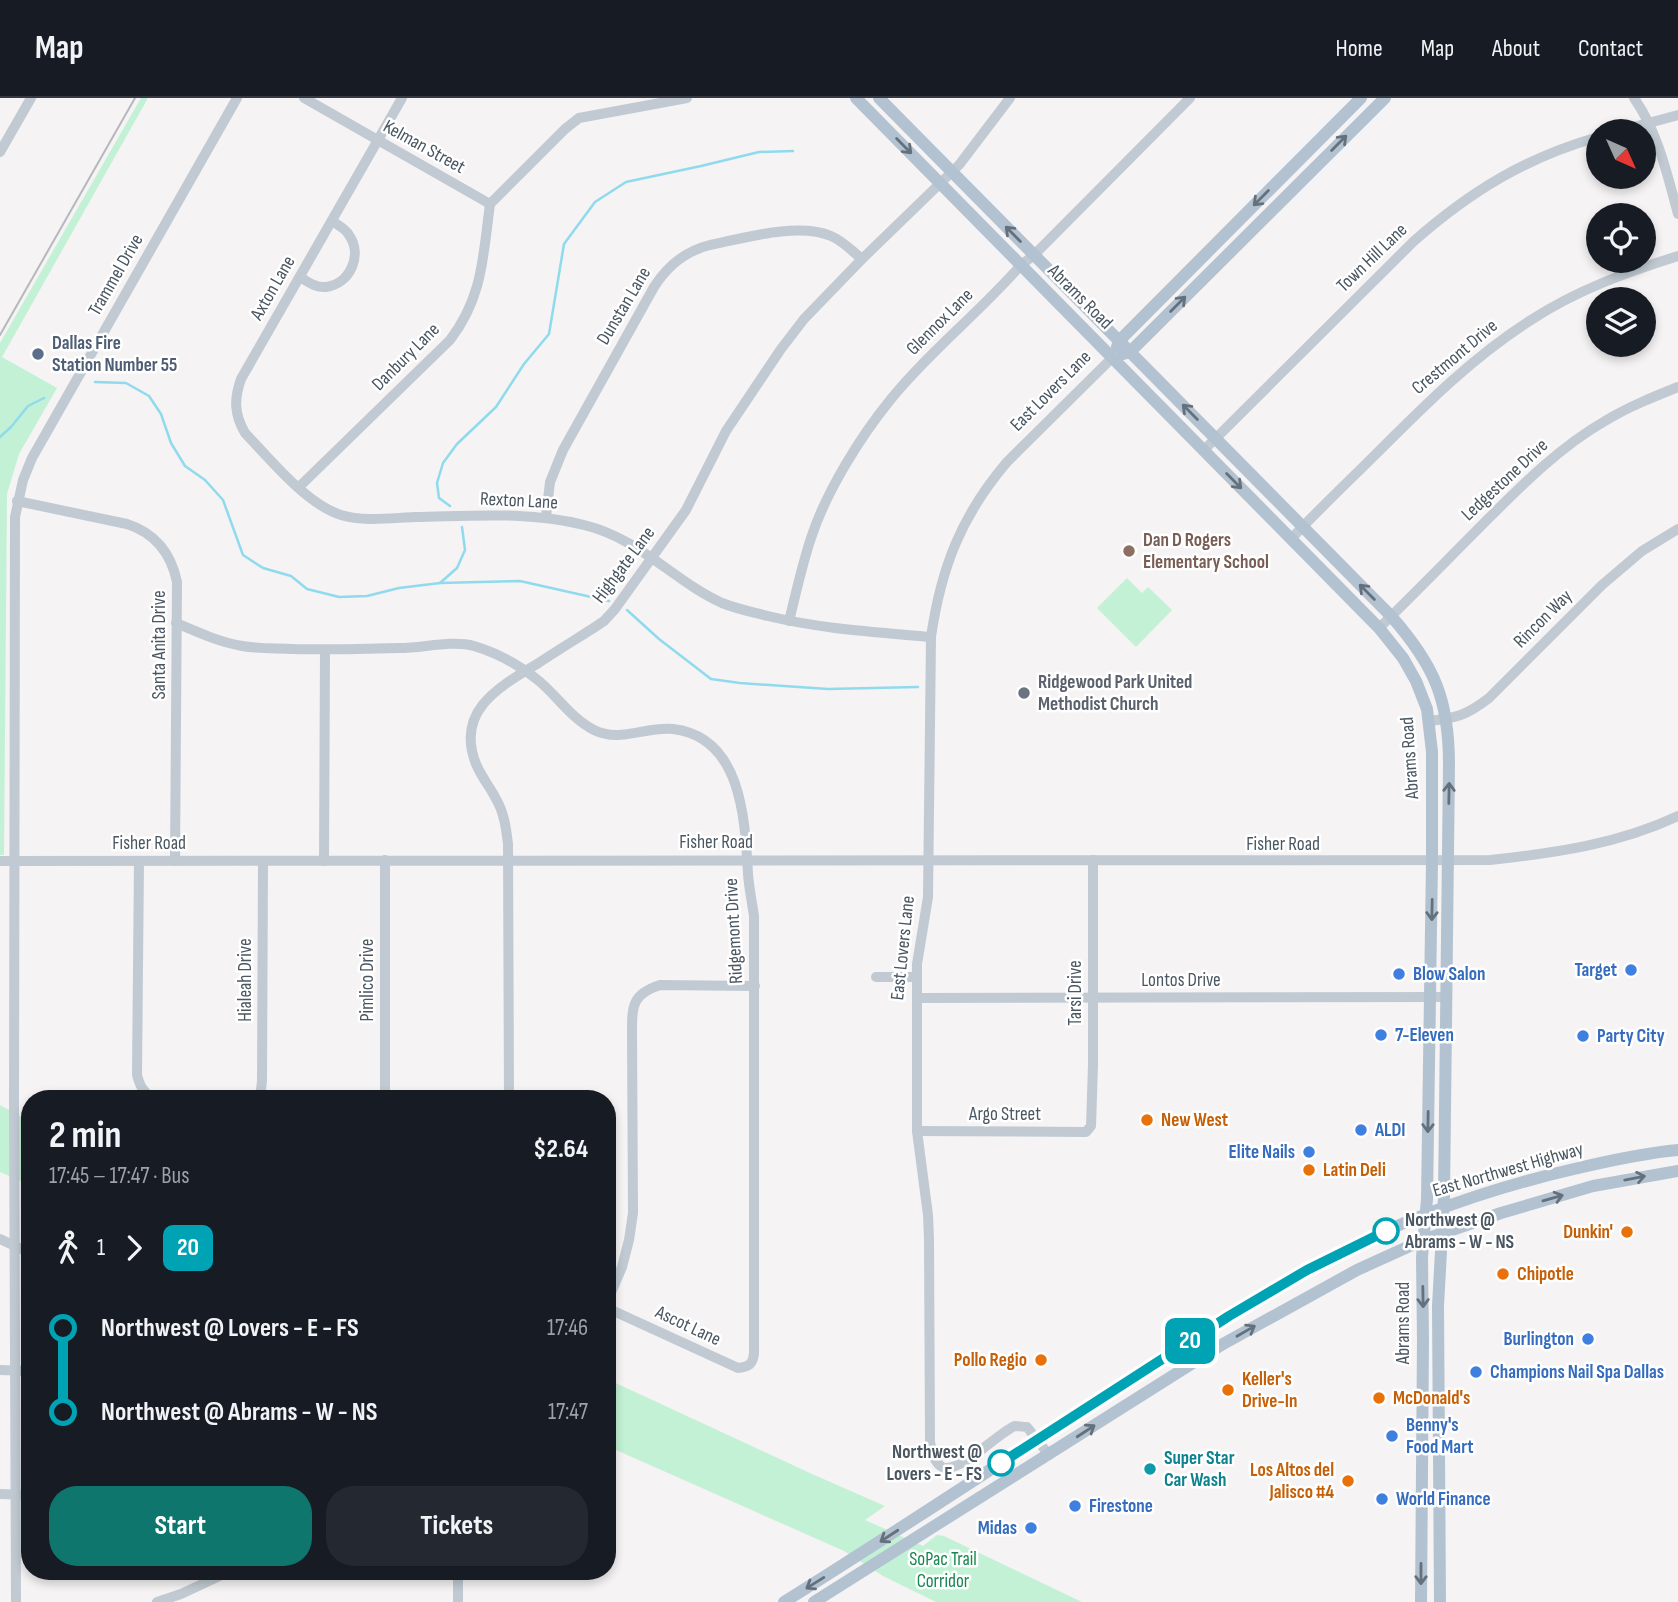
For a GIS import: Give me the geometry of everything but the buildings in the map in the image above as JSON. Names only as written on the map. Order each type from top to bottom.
[{"type":"main road","name":"Abrams Road","points":[[856,98],[1379,628],[1411,671],[1422,694],[1429,721],[1432,752],[1432,861],[1426,1214],[1422,1257],[1421,1602]]},
{"type":"main road","name":"Abrams Road","points":[[879,98],[1391,616],[1410,637],[1437,685],[1447,719],[1449,756],[1444,1207],[1438,1306],[1440,1602]]},
{"type":"main road","name":"East Lovers Lane","points":[[1113,357],[1119,341],[1362,98]]},
{"type":"main road","name":"East Lovers Lane","points":[[1113,357],[1130,352],[1385,98]]},
{"type":"main road","points":[[1299,160],[1311,171]]},
{"type":"main road","points":[[1411,671],[1427,664]]},
{"type":"main road","points":[[1673,1150],[1678,1169]]},
{"type":"main road","name":"East Northwest Highway","points":[[784,1602],[1229,1316],[1320,1263],[1374,1236],[1460,1200],[1555,1173],[1673,1150]]},
{"type":"main road","name":"East Northwest Highway","points":[[814,1602],[1223,1344],[1330,1284],[1423,1240],[1511,1210],[1593,1186],[1678,1169]]},
{"type":"main road","points":[[1177,1349],[1188,1366]]},
{"type":"main road","points":[[1423,1402],[1438,1402]]},
{"type":"main road","points":[[1422,1545],[1440,1545]]},
{"type":"street","points":[[0,152],[31,98]]},
{"type":"street","name":"Trammel Drive","points":[[16,1602],[13,544],[17,501],[32,458],[50,425],[237,98]]},
{"type":"street","name":"Kelman Street","points":[[304,98],[490,204]]},
{"type":"street","name":"Axton Lane","points":[[299,487],[245,433],[235,402],[241,379],[401,98]]},
{"type":"street","points":[[490,204],[579,118],[687,98]]},
{"type":"street","name":"Highgate Lane","points":[[509,1090],[508,844],[503,815],[497,799],[476,764],[472,746],[473,725],[482,705],[500,687],[604,621],[615,609],[687,510],[726,431],[804,319],[952,172],[1010,98]]},
{"type":"street","name":"Glennox Lane","points":[[789,621],[821,513],[845,467],[891,398],[1190,98]]},
{"type":"street","points":[[1634,98],[1647,119]]},
{"type":"street","points":[[1656,120],[1678,114]]},
{"type":"street","points":[[1656,139],[1678,214]]},
{"type":"street","name":"Town Hill Lane","points":[[1204,450],[1441,217],[1474,193],[1529,162],[1586,141]]},
{"type":"street","name":"Danbury Lane","points":[[299,487],[450,340],[462,325],[478,285],[490,204]]},
{"type":"street","points":[[300,276],[313,285],[325,287],[342,281],[353,267],[355,248],[348,233],[332,221]]},
{"type":"street","name":"Dunstan Lane","points":[[546,517],[550,482],[562,450],[661,275],[682,256],[696,248],[794,229],[811,230],[831,236],[862,259]]},
{"type":"street","name":"Crestmont Drive","points":[[1291,539],[1427,402],[1495,344],[1532,319],[1598,284],[1678,256]]},
{"type":"street","name":"East Lovers Lane","points":[[1037,1439],[1027,1427],[1016,1426],[963,1462],[949,1468],[942,1467],[936,1461],[930,1443],[929,1227],[917,1131],[916,998],[930,860],[931,637],[935,608],[946,568],[953,547],[974,507],[1006,462],[1113,357]]},
{"type":"street","name":"Ledgestone Drive","points":[[1379,628],[1545,463],[1604,421],[1678,387]]},
{"type":"street","name":"Rexton Lane","points":[[299,487],[327,510],[353,517],[505,515],[546,517],[584,524],[607,531],[652,556],[688,584],[725,604],[746,611],[818,626],[931,637]]},
{"type":"street","name":"Santa Anita Drive","points":[[17,501],[140,528],[152,536],[169,556],[177,582],[175,861]]},
{"type":"street","name":"Rincon Way","points":[[1429,721],[1457,717],[1474,710],[1611,576],[1678,529]]},
{"type":"street","name":"Ridgemont Drive","points":[[176,623],[240,646],[262,648],[325,650],[471,645],[510,662],[540,681],[572,714],[595,731],[621,735],[654,729],[690,732],[704,740],[724,759],[738,792],[747,844],[754,916],[753,1361]]},
{"type":"street","points":[[324,861],[325,650]]},
{"type":"street","name":"Fisher Road","points":[[0,860],[1447,862],[1490,860],[1582,849],[1678,816]]},
{"type":"street","name":"Hialeah Drive","points":[[261,1090],[263,860]]},
{"type":"street","name":"Pimlico Drive","points":[[385,1090],[386,860]]},
{"type":"street","name":"Tarsi Drive","points":[[1090,1126],[1093,860]]},
{"type":"street","points":[[139,861],[137,1075],[143,1090]]},
{"type":"street","points":[[876,977],[917,977]]},
{"type":"street","points":[[616,1281],[629,1240],[633,1213],[632,1010],[636,999],[646,989],[660,985],[755,986]]},
{"type":"street","name":"Lontos Drive","points":[[916,998],[1446,997]]},
{"type":"street","name":"Argo Street","points":[[917,1131],[1086,1132],[1090,1126]]},
{"type":"street","points":[[0,1239],[21,1249]]},
{"type":"street","name":"Ascot Lane","points":[[616,1312],[737,1368],[746,1367],[753,1361]]},
{"type":"street","points":[[0,1370],[21,1370]]},
{"type":"street","points":[[1037,1439],[1049,1455]]},
{"type":"street","points":[[0,1494],[21,1494]]},
{"type":"street","points":[[157,1602],[211,1580]]},
{"type":"street","points":[[458,1580],[458,1602]]},
{"type":"green space","points":[[141,98],[148,98],[2,357],[57,388],[19,454],[7,494],[4,855],[0,855],[0,343]]},
{"type":"green space","points":[[1127,578],[1142,593],[1148,587],[1172,610],[1136,647],[1097,608]]},
{"type":"green space","points":[[0,1105],[21,1117],[21,1181],[0,1172]]},
{"type":"green space","name":"SoPac Trail Corridor","points":[[616,1383],[885,1506],[865,1520],[923,1546],[937,1535],[944,1536],[1082,1602],[936,1602],[883,1576],[844,1551],[616,1450]]},
{"type":"waterway","points":[[450,506],[439,498],[437,483],[443,463],[457,444],[496,407],[524,364],[549,334],[564,244],[595,202],[626,182],[759,152],[793,151]]},
{"type":"waterway","points":[[95,382],[126,383],[149,396],[161,414],[171,443],[185,466],[205,480],[223,500],[243,555],[263,568],[291,576],[307,589],[339,597],[367,596],[399,588],[440,583],[520,581],[609,601]]},
{"type":"waterway","points":[[0,437],[28,406],[44,398]]},
{"type":"waterway","points":[[440,583],[457,568],[465,550],[462,527]]},
{"type":"waterway","points":[[627,610],[711,679],[828,689],[918,687]]},
{"type":"tram line","points":[[0,335],[135,98]]},
{"type":"bus line","name":"20","points":[[1001,1463],[1229,1316],[1307,1270],[1386,1231]]},
{"type":"place","name":"Dallas Fire Station Number 55","points":[[38,354]]},
{"type":"place","name":"Dan D Rogers Elementary School","points":[[1129,551]]},
{"type":"place","name":"Ridgewood Park United Methodist Church","points":[[1024,693]]},
{"type":"place","name":"Target","points":[[1631,970]]},
{"type":"place","name":"Blow Salon","points":[[1399,974]]},
{"type":"place","name":"7-Eleven","points":[[1381,1035]]},
{"type":"place","name":"Party City","points":[[1583,1036]]},
{"type":"place","name":"New West","points":[[1147,1120]]},
{"type":"place","name":"ALDI","points":[[1361,1130]]},
{"type":"place","name":"Elite Nails","points":[[1309,1152]]},
{"type":"place","name":"Latin Deli","points":[[1309,1170]]},
{"type":"place","name":"Northwest @ Abrams - W - NS","points":[[1386,1231]]},
{"type":"place","name":"Dunkin'","points":[[1627,1232]]},
{"type":"place","name":"Chipotle","points":[[1503,1274]]},
{"type":"place","name":"Burlington","points":[[1588,1339]]},
{"type":"place","name":"Pollo Regio","points":[[1041,1360]]},
{"type":"place","name":"Champions Nail Spa Dallas","points":[[1476,1372]]},
{"type":"place","name":"Keller's Drive-In","points":[[1228,1390]]},
{"type":"place","name":"McDonald's","points":[[1379,1398]]},
{"type":"place","name":"Benny's Food Mart","points":[[1392,1436]]},
{"type":"place","name":"Northwest @ Lovers - E - FS","points":[[1001,1463]]},
{"type":"place","name":"Super Star Car Wash","points":[[1150,1469]]},
{"type":"place","name":"Los Altos del Jalisco #4","points":[[1348,1481]]},
{"type":"place","name":"World Finance","points":[[1382,1499]]},
{"type":"place","name":"Firestone","points":[[1075,1506]]},
{"type":"place","name":"Midas","points":[[1031,1528]]}]
